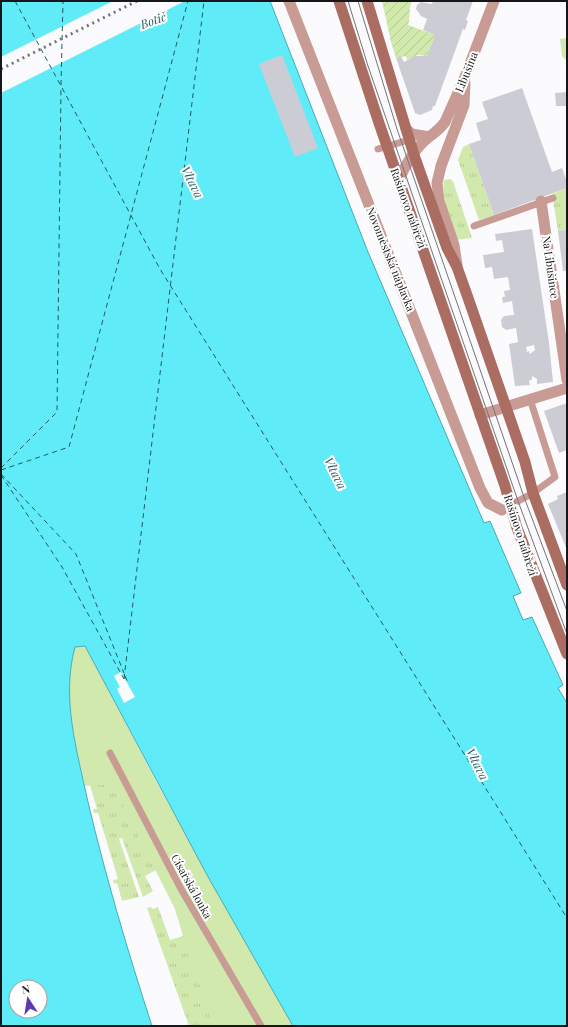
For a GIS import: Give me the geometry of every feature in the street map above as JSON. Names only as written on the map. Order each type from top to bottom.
[{"type":"main road","name":"Rašínovo nábřeží","points":[[339,1],[382,148],[399,180],[480,415],[506,508],[567,654]]},
{"type":"main road","name":"Rašínovo nábřeží","points":[[367,1],[414,154],[446,248],[457,267],[525,462],[529,495],[567,585]]},
{"type":"street","name":"Novoměstská náplavka","points":[[289,1],[480,488],[488,503],[506,508]]},
{"type":"street","name":"Libušina","points":[[399,180],[403,169],[425,137],[441,128],[465,77],[494,1]]},
{"type":"street","name":"Rašínovo nábřeží","points":[[457,267],[454,245],[442,212],[437,187],[441,166],[464,105],[465,77]]},
{"type":"street","points":[[408,134],[425,137]]},
{"type":"street","name":"Na Libušince","points":[[541,201],[567,380]]},
{"type":"street","points":[[480,415],[567,388]]},
{"type":"lane","points":[[382,148],[408,134]]},
{"type":"lane","points":[[474,226],[553,198]]},
{"type":"lane","points":[[506,508],[529,495],[555,477],[530,399]]},
{"type":"lane","name":"Císařská louka","points":[[110,753],[181,889],[260,1026]]},
{"type":"green space","points":[[382,1],[412,1],[408,25],[435,35],[427,56],[418,55],[407,60],[406,56],[396,58]]},
{"type":"green space","points":[[567,38],[567,61],[562,56],[560,39]]},
{"type":"green space","points":[[469,144],[494,215],[479,220],[458,160],[463,147]]},
{"type":"green space","points":[[450,179],[453,181],[472,238],[456,240],[445,203],[443,188],[444,180]]},
{"type":"green space","points":[[567,188],[567,230],[558,231],[552,194]]},
{"type":"green space","points":[[75,646],[85,646],[158,785],[293,1026],[213,1026],[175,909],[112,784],[85,786],[71,717],[70,681]]},
{"type":"green space","points":[[112,783],[156,870],[145,876],[153,891],[143,897],[122,838],[119,839],[139,897],[122,901],[117,883],[114,884],[113,880],[118,879],[98,813],[94,813],[93,809],[97,809],[90,785]]},
{"type":"green space","points":[[151,907],[152,909],[158,907],[170,940],[183,936],[175,909],[258,1026],[189,1026],[147,908]]},
{"type":"water","points":[[1,1],[270,1],[368,252],[484,523],[490,521],[521,593],[513,596],[523,620],[532,617],[563,685],[558,688],[567,703],[567,1026],[293,1026],[207,875],[85,646],[75,647],[71,666],[70,705],[75,744],[110,887],[152,1026],[1,1026]]},
{"type":"pier","points":[[113,1],[185,1],[1,93],[1,57]]},
{"type":"pier","points":[[121,672],[135,697],[124,703],[117,689],[120,687],[114,676]]},
{"type":"building","points":[[433,1],[473,1],[466,20],[468,21],[465,30],[463,29],[435,106],[433,106],[432,110],[420,115],[415,113],[396,58],[401,56],[404,62],[415,56],[427,56],[435,35],[423,30],[427,19],[421,16],[416,9],[417,5],[421,2],[432,4]]},
{"type":"building","points":[[282,55],[318,148],[295,157],[259,64]]},
{"type":"building","points":[[522,88],[552,172],[562,168],[567,182],[567,188],[494,215],[469,144],[481,140],[476,123],[488,119],[482,102]]},
{"type":"building","points":[[567,92],[567,106],[556,106],[555,93]]},
{"type":"building","points":[[532,229],[549,343],[553,382],[537,384],[537,379],[532,376],[532,380],[529,380],[530,385],[515,386],[509,344],[518,342],[516,328],[506,330],[502,327],[501,320],[504,316],[514,315],[512,301],[503,303],[502,297],[505,297],[504,291],[510,290],[508,277],[494,279],[492,267],[485,268],[483,255],[504,252],[502,240],[496,241],[495,234]],"holes":[[[534,345],[535,350],[530,354],[529,351],[527,352],[526,347]]]},
{"type":"building","points":[[567,230],[567,271],[563,271],[558,231]]},
{"type":"building","points":[[567,403],[567,450],[559,453],[544,411]]},
{"type":"building","points":[[567,492],[567,550],[548,504],[558,499],[557,496]]},
{"type":"ferry route","points":[[15,1],[160,269],[567,918]]},
{"type":"ferry route","points":[[61,85],[63,1]]},
{"type":"ferry route","points":[[1,470],[69,447],[188,1]]},
{"type":"ferry route","points":[[124,679],[204,1]]},
{"type":"ferry route","points":[[1,468],[57,412],[61,88]]},
{"type":"ferry route","points":[[1,474],[76,554],[124,673]]},
{"type":"ferry route","points":[[1,475],[62,567],[124,679]]},
{"type":"ferry route","points":[[125,676],[128,683]]},
{"type":"tram line","points":[[348,1],[368,66],[518,501],[567,634]]},
{"type":"tram line","points":[[358,1],[397,129],[524,497],[567,611]]},
{"type":"railway","points":[[1,69],[137,1]]},
{"type":"water label","name":"Botič","points":[[153,20]]},
{"type":"water label","name":"Vltava","points":[[193,182]]},
{"type":"water label","name":"Vltava","points":[[336,473]]},
{"type":"water label","name":"Vltava","points":[[478,764]]}]
